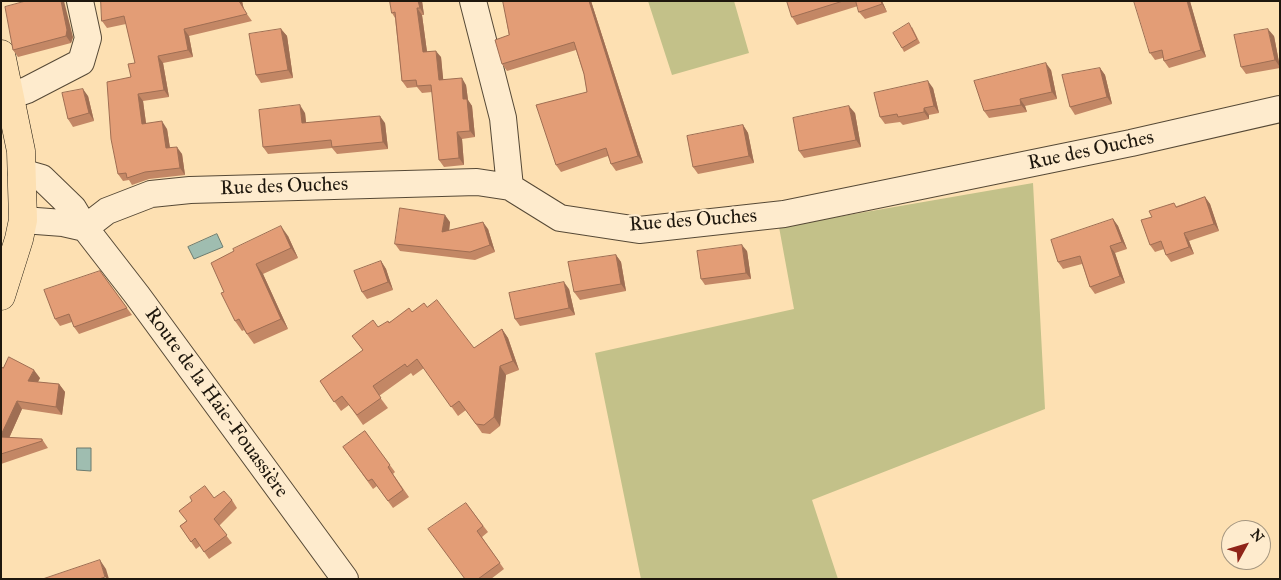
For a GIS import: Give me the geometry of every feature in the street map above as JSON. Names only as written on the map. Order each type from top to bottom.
[{"type":"main road","points":[[1,54],[21,151],[23,220],[19,240],[1,296]]},
{"type":"street","points":[[10,96],[27,90],[81,62],[88,38],[80,1]]},
{"type":"street","points":[[473,1],[502,118],[510,186]]},
{"type":"street","name":"Rue des Ouches","points":[[85,228],[107,211],[151,194],[190,190],[478,182],[510,186],[560,218],[639,230],[784,214],[1131,143],[1280,109]]},
{"type":"street","name":"Route de la Haie-Fouassière","points":[[21,172],[42,178],[73,208],[85,228],[137,295],[345,579]]},
{"type":"street","points":[[23,220],[63,223],[85,228]]},
{"type":"shaded area","points":[[648,1],[734,1],[749,53],[672,75]]},
{"type":"shaded area","points":[[1033,183],[1045,409],[812,500],[838,579],[641,579],[595,353],[794,309],[779,227]]},
{"type":"shaded area","points":[[217,234],[223,247],[194,259],[188,247]]},
{"type":"shaded area","points":[[77,448],[91,448],[91,471],[77,470]]},
{"type":"building","points":[[26,1],[61,1],[67,30],[66,36],[13,50],[5,7]]},
{"type":"building","points":[[101,1],[239,1],[247,14],[184,29],[188,50],[158,56],[164,90],[138,94],[142,124],[162,121],[166,148],[177,147],[180,168],[145,172],[127,178],[126,173],[118,174],[111,139],[107,82],[131,77],[128,64],[135,63],[124,16],[102,21]]},
{"type":"building","points":[[390,1],[418,1],[420,8],[417,8],[423,52],[436,51],[439,80],[462,78],[463,99],[467,99],[470,131],[457,132],[459,158],[439,160],[431,85],[417,86],[416,80],[402,81],[395,12],[392,13]]},
{"type":"building","points":[[503,1],[589,1],[638,156],[611,164],[606,148],[556,165],[536,105],[587,92],[584,74],[574,42],[502,64],[495,40],[509,35]]},
{"type":"building","points":[[787,1],[843,1],[792,17]]},
{"type":"building","points":[[856,1],[881,1],[882,4],[859,12]]},
{"type":"building","points":[[1134,1],[1187,1],[1201,50],[1164,61],[1162,50],[1150,53]]},
{"type":"building","points":[[909,23],[917,39],[902,48],[893,33]]},
{"type":"building","points":[[281,29],[288,70],[256,75],[249,34]]},
{"type":"building","points":[[1268,29],[1275,60],[1241,67],[1234,35]]},
{"type":"building","points":[[1046,63],[1052,92],[1020,99],[1021,105],[984,111],[974,81]]},
{"type":"building","points":[[1100,68],[1107,97],[1070,107],[1062,75]]},
{"type":"building","points":[[928,81],[934,106],[924,108],[924,112],[898,117],[897,114],[880,117],[874,93]]},
{"type":"building","points":[[83,89],[89,113],[68,119],[62,93]]},
{"type":"building","points":[[300,105],[302,123],[380,116],[383,142],[332,147],[331,140],[263,147],[259,110]]},
{"type":"building","points":[[849,106],[856,140],[799,151],[793,118]]},
{"type":"building","points":[[743,125],[749,156],[693,167],[687,136]]},
{"type":"building","points":[[1205,197],[1214,224],[1184,233],[1189,247],[1166,255],[1161,241],[1150,245],[1141,220],[1152,217],[1149,211],[1174,203],[1176,207]]},
{"type":"building","points":[[400,208],[445,215],[442,232],[483,222],[490,245],[470,252],[395,244]]},
{"type":"building","points":[[1113,219],[1122,242],[1110,246],[1120,276],[1090,287],[1080,256],[1058,262],[1051,240]]},
{"type":"building","points":[[281,226],[291,248],[256,264],[281,319],[247,334],[239,319],[235,321],[221,293],[224,292],[211,263],[234,251],[233,249]]},
{"type":"building","points":[[742,245],[746,273],[701,279],[697,251]]},
{"type":"building","points":[[616,255],[621,284],[574,292],[568,262]]},
{"type":"building","points":[[381,261],[388,282],[362,292],[354,271]]},
{"type":"building","points":[[100,271],[127,308],[74,327],[69,314],[55,319],[44,290]]},
{"type":"building","points":[[564,282],[569,308],[515,319],[509,293]]},
{"type":"building","points":[[437,300],[474,348],[502,329],[513,361],[500,366],[494,417],[484,425],[476,424],[459,401],[451,407],[417,359],[407,367],[405,364],[373,386],[381,398],[357,415],[342,396],[334,402],[320,381],[363,350],[352,336],[373,320],[378,327],[388,321],[389,323],[409,308],[412,312],[424,303],[427,307]]},
{"type":"building","points":[[9,357],[34,370],[28,381],[59,384],[56,407],[17,401],[1,435],[1,367],[3,368]]},
{"type":"building","points":[[365,431],[390,465],[388,467],[403,490],[388,501],[372,479],[368,481],[343,447]]},
{"type":"building","points":[[1,437],[42,439],[42,441],[1,454]]},
{"type":"building","points":[[205,486],[214,498],[224,491],[232,500],[214,519],[227,535],[204,552],[195,538],[191,542],[180,526],[187,521],[179,511],[192,501],[190,497]]},
{"type":"building","points":[[466,503],[483,526],[477,531],[500,563],[478,579],[465,579],[428,529]]},
{"type":"building","points":[[100,560],[105,577],[99,579],[43,579]]}]
